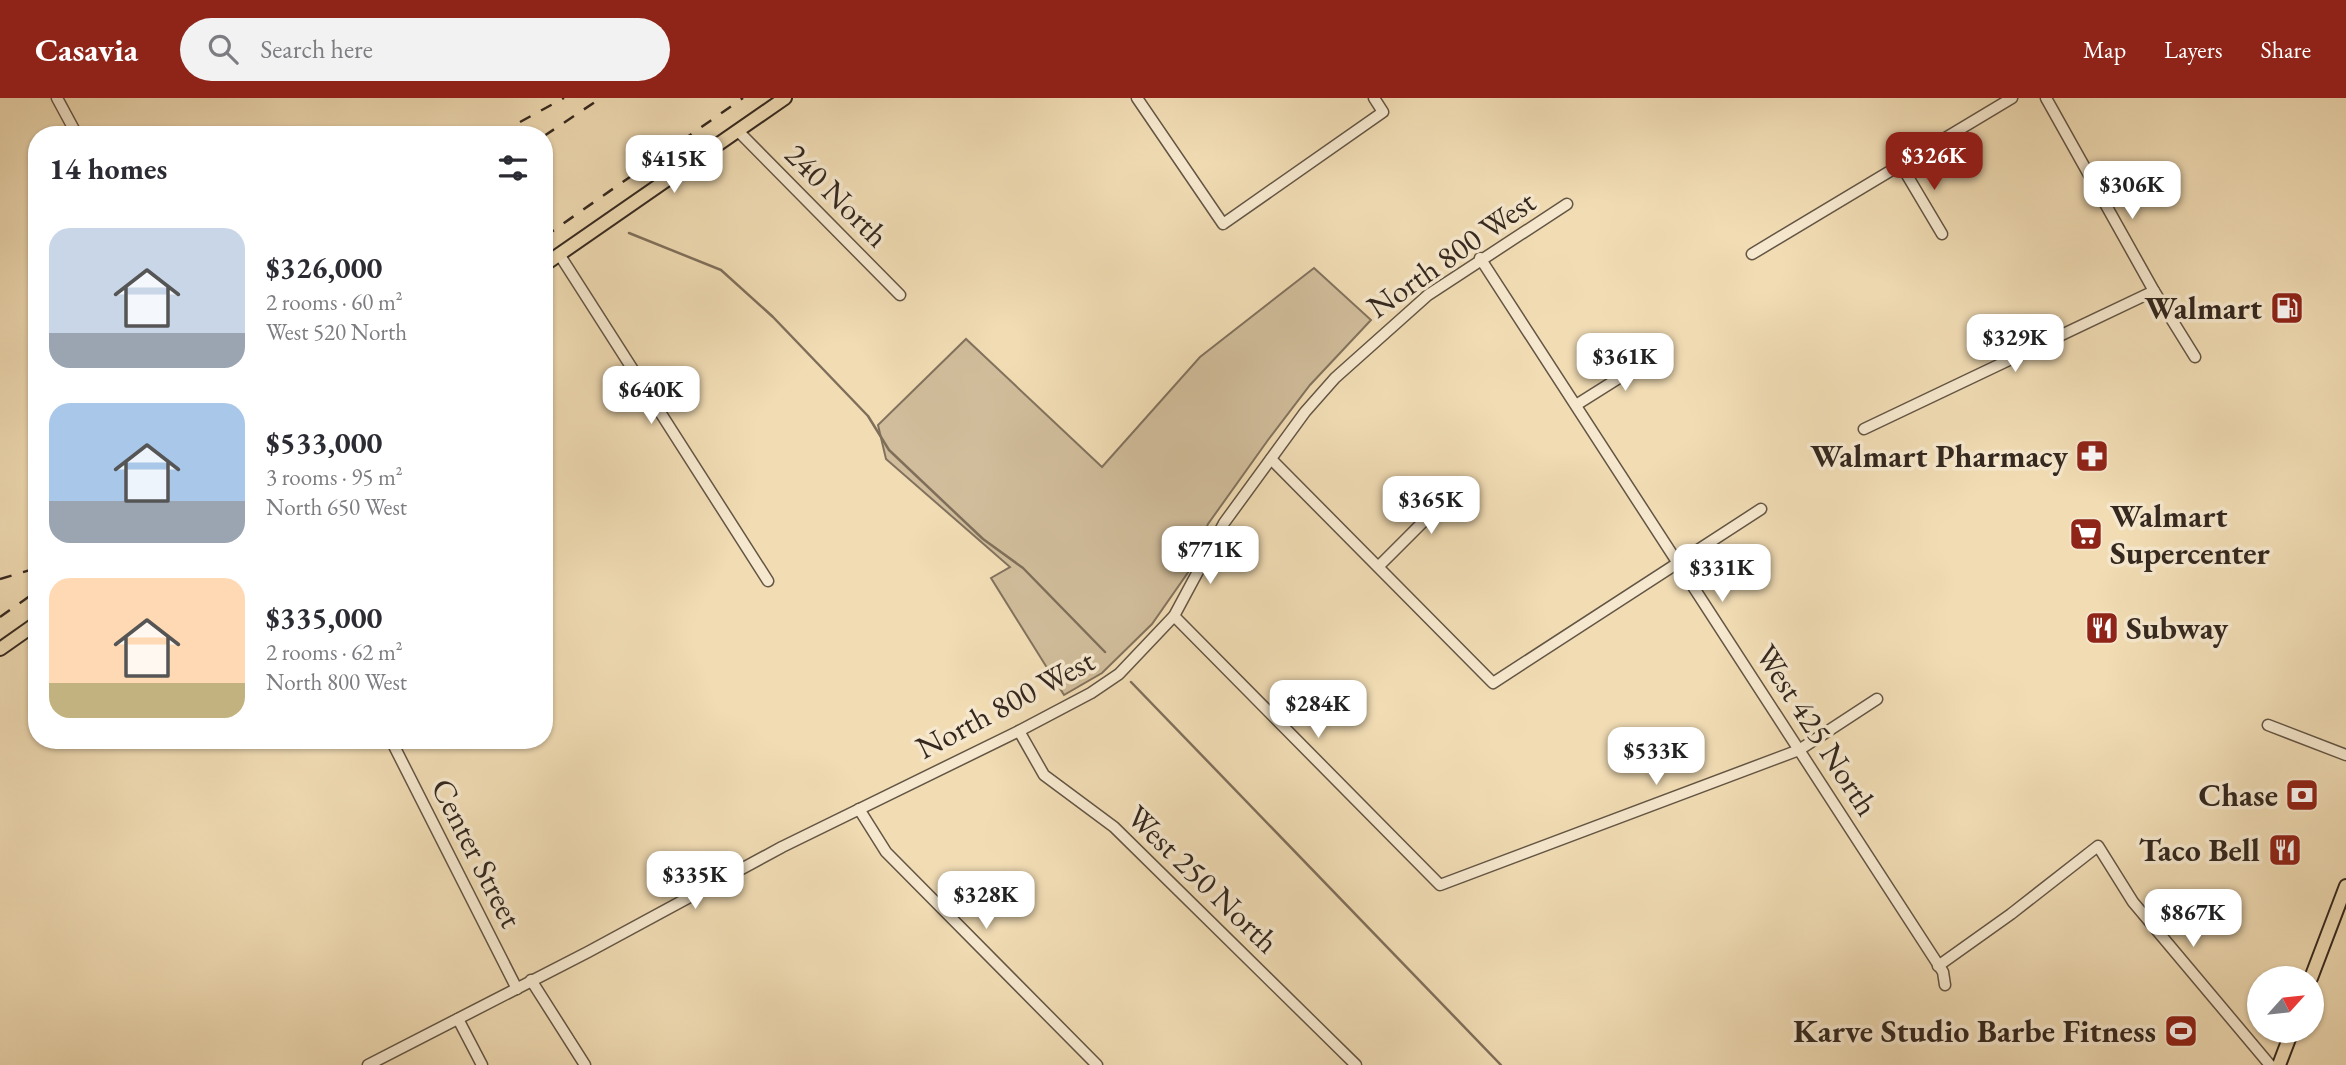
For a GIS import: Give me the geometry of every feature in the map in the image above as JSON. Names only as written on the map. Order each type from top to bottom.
[{"type":"main road","points":[[553,258],[785,98]]},
{"type":"main road","points":[[0,649],[28,629]]},
{"type":"main road","points":[[2316,966],[2346,886]]},
{"type":"main road","points":[[2279,1065],[2287,1043]]},
{"type":"street","points":[[57,98],[72,126]]},
{"type":"street","points":[[1137,98],[1223,225],[1383,112],[1374,98]]},
{"type":"street","points":[[1752,254],[2012,98]]},
{"type":"street","points":[[2046,98],[2154,291],[2196,357]]},
{"type":"street","name":"240 North","points":[[738,131],[900,295]]},
{"type":"street","points":[[1901,165],[1941,234]]},
{"type":"street","name":"North 800 West","points":[[368,1065],[859,808],[1019,731],[1091,693],[1119,674],[1174,616],[1224,523],[1305,412],[1367,347],[1428,295],[1480,258],[1567,204]]},
{"type":"street","points":[[559,254],[768,581]]},
{"type":"street","name":"West 425 North","points":[[1480,258],[1938,966],[1945,985]]},
{"type":"street","points":[[1864,429],[2154,291]]},
{"type":"street","points":[[1576,405],[1657,354]]},
{"type":"street","points":[[1271,459],[1493,682],[1761,509]]},
{"type":"street","points":[[1379,566],[1461,484]]},
{"type":"street","points":[[1174,616],[1440,885],[1799,750],[1877,699]]},
{"type":"street","points":[[2268,725],[2346,755]]},
{"type":"street","name":"West 250 North","points":[[1019,731],[1044,775],[1114,827],[1356,1065]]},
{"type":"street","name":"Center Street","points":[[396,749],[517,989]]},
{"type":"street","points":[[859,808],[886,852],[1097,1065]]},
{"type":"street","points":[[1938,966],[2011,914],[2098,846],[2133,902],[2270,1065]]},
{"type":"street","points":[[531,980],[585,1065]]},
{"type":"street","points":[[458,1019],[482,1065]]},
{"type":"shaded area","points":[[1314,268],[1371,320],[1310,385],[1268,440],[1208,524],[1189,571],[1152,624],[1102,673],[1064,695],[991,578],[1010,567],[886,459],[878,425],[966,339],[1102,467],[1200,357]]},
{"type":"waterway","points":[[629,233],[721,270],[773,317],[868,416],[889,450],[983,539],[1023,568],[1105,652]]},
{"type":"waterway","points":[[1131,682],[1501,1065]]},
{"type":"railway","points":[[520,122],[564,98]]},
{"type":"railway","points":[[553,130],[601,98]]},
{"type":"railway","points":[[553,231],[743,98]]},
{"type":"railway","points":[[0,579],[28,571]]},
{"type":"railway","points":[[0,617],[28,597]]},
{"type":"place","name":"Walmart","points":[[2287,308]]},
{"type":"place","name":"Walmart Pharmacy","points":[[2092,456]]},
{"type":"place","name":"Walmart Supercenter","points":[[2086,534]]},
{"type":"place","name":"Subway","points":[[2102,628]]},
{"type":"place","name":"Chase","points":[[2302,795]]},
{"type":"place","name":"Taco Bell","points":[[2285,850]]},
{"type":"place","name":"Karve Studio Barbe Fitness","points":[[2181,1031]]}]
